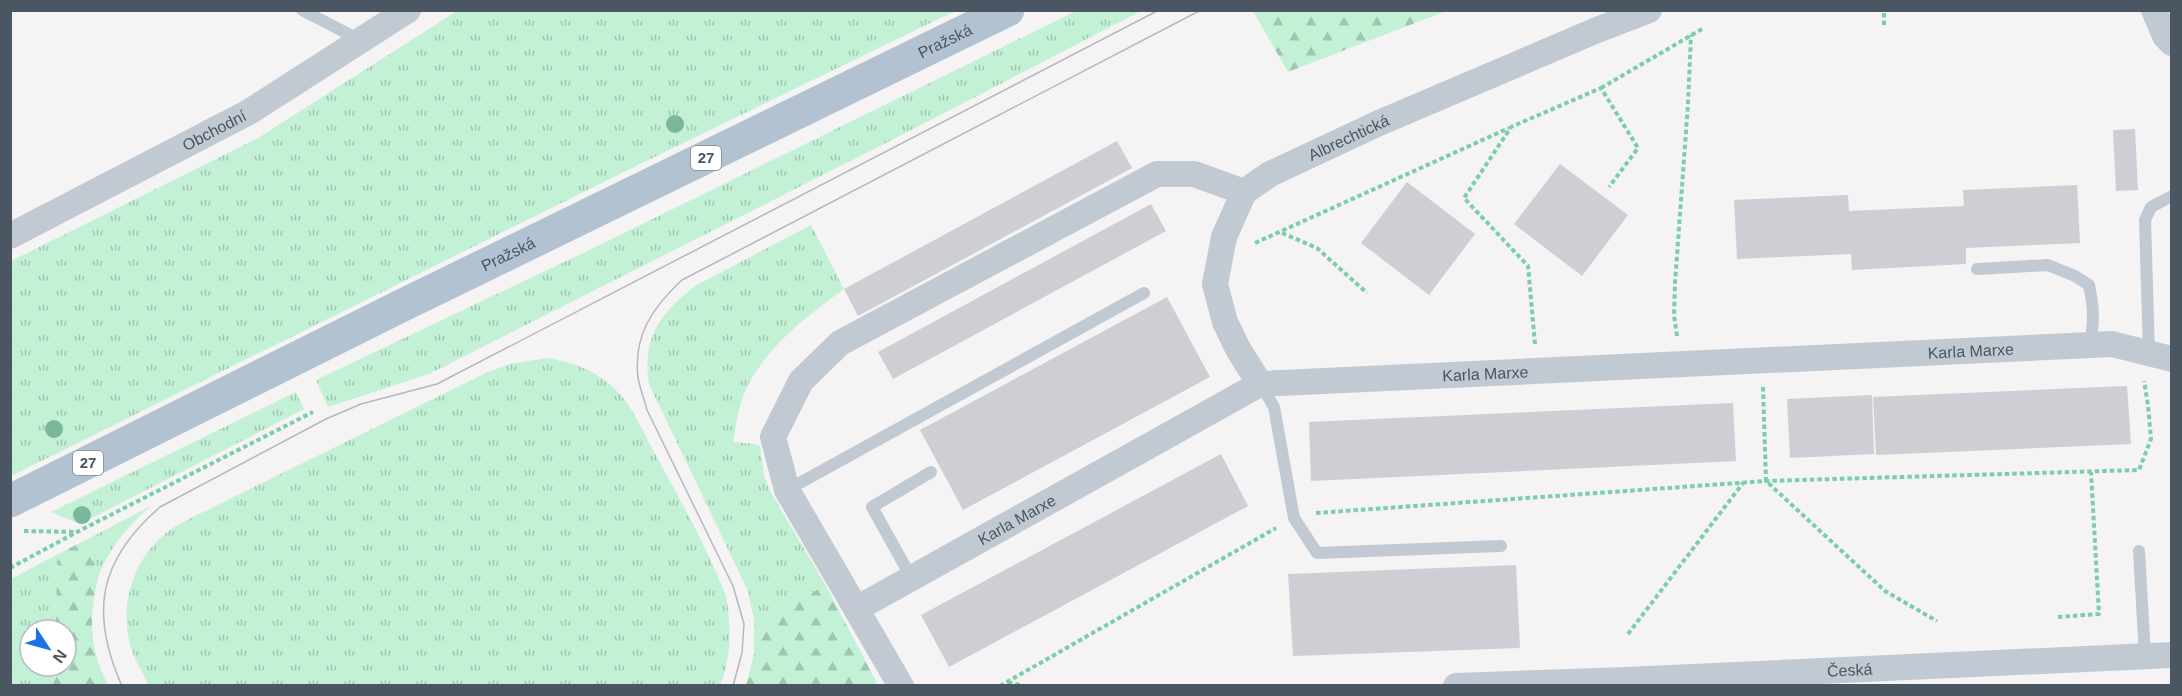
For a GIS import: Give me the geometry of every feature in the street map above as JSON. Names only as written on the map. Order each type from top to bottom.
[{"type":"main road","name":"Pražská","points":[[16,516],[414,299],[1008,10]]},
{"type":"street","name":"Obchodní","points":[[10,236],[249,112],[408,10]]},
{"type":"street","name":"Albrechtická","points":[[1244,192],[1270,174],[1379,123],[1649,10]]},
{"type":"street","points":[[2154,10],[2165,36],[2172,43]]},
{"type":"street","points":[[901,686],[787,490],[773,437],[801,381],[840,343],[1157,174],[1194,174],[1244,192],[1224,237],[1215,284],[1225,322],[1238,349],[1260,384]]},
{"type":"street","name":"Karla Marxe","points":[[856,609],[1260,384],[2112,344],[2153,363]]},
{"type":"street","name":"Česká","points":[[1456,686],[2172,655]]},
{"type":"lane","points":[[302,10],[362,40]]},
{"type":"lane","points":[[2153,363],[2145,220],[2151,207],[2172,196]]},
{"type":"lane","points":[[1977,269],[2048,266],[2075,276],[2089,285],[2094,319],[2090,345]]},
{"type":"lane","points":[[787,490],[1144,293]]},
{"type":"lane","points":[[1260,384],[1274,407],[1294,518],[1317,553],[1501,546]]},
{"type":"lane","points":[[910,577],[872,507],[931,472]]},
{"type":"lane","points":[[2139,551],[2145,656]]},
{"type":"path","points":[[1884,10],[1884,26]]},
{"type":"path","points":[[1256,243],[1601,88],[1702,29]]},
{"type":"path","points":[[1678,343],[1674,315],[1675,283],[1691,35]]},
{"type":"path","points":[[1601,88],[1638,148],[1609,187]]},
{"type":"path","points":[[1511,127],[1464,198],[1528,266],[1535,350]]},
{"type":"path","points":[[1281,232],[1317,248],[1367,292]]},
{"type":"path","points":[[1000,686],[1294,518],[1310,513],[1766,481],[2139,470],[2151,439],[2144,381],[2153,363]]},
{"type":"path","points":[[1763,384],[1766,481],[1885,591],[1937,621]]},
{"type":"path","points":[[10,568],[313,412]]},
{"type":"path","points":[[2058,616],[2100,614],[2091,472]]},
{"type":"path","points":[[1628,634],[1743,483]]},
{"type":"path","points":[[16,516],[77,532]]},
{"type":"path","points":[[1007,681],[1024,686]]},
{"type":"green space","points":[[457,11],[955,11],[630,169],[11,476],[11,261],[258,138]]},
{"type":"green space","points":[[1076,11],[1141,11],[890,141],[429,374],[328,407],[316,380],[579,255]]},
{"type":"green space","points":[[1253,11],[1446,11],[1288,72]]},
{"type":"green space","points":[[811,225],[844,289],[787,334],[763,362],[753,376],[743,398],[733,442],[760,446],[764,475],[770,491],[826,586],[754,620],[748,591],[649,384],[648,353],[656,328],[663,317],[695,286]]},
{"type":"green space","points":[[547,358],[584,368],[609,383],[616,390],[633,412],[683,505],[726,596],[729,641],[727,663],[720,685],[149,685],[131,648],[127,617],[128,601],[131,586],[144,557],[165,534],[193,517],[488,372],[510,364]]},
{"type":"green space","points":[[296,392],[304,409],[80,524],[51,512]]},
{"type":"green space","points":[[151,506],[121,537],[99,574],[82,542]]},
{"type":"green space","points":[[82,542],[99,574],[93,604],[92,631],[97,658],[108,685],[52,685],[52,678],[78,678],[78,618],[55,618],[58,554]]},
{"type":"green space","points":[[58,554],[55,618],[18,618],[18,678],[52,678],[52,685],[11,686],[11,579]]},
{"type":"green space","points":[[826,586],[878,685],[746,685],[754,654],[754,620]]},
{"type":"building","points":[[2135,129],[2138,190],[2116,191],[2113,130]]},
{"type":"building","points":[[1117,141],[1132,168],[858,316],[844,289]]},
{"type":"building","points":[[1560,164],[1628,215],[1582,276],[1514,224]]},
{"type":"building","points":[[1407,182],[1475,234],[1429,295],[1361,243]]},
{"type":"building","points":[[2077,185],[2080,243],[1966,248],[1966,264],[1852,270],[1851,254],[1737,259],[1734,200],[1848,195],[1849,211],[1964,206],[1963,190]]},
{"type":"building","points":[[1151,204],[1166,231],[893,379],[878,352]]},
{"type":"building","points":[[1167,297],[1210,377],[963,510],[920,430]]},
{"type":"building","points":[[2127,386],[2131,444],[1876,455],[1873,397]]},
{"type":"building","points":[[1872,395],[1874,454],[1790,458],[1787,399]]},
{"type":"building","points":[[1733,403],[1736,461],[1311,481],[1309,422]]},
{"type":"building","points":[[1221,454],[1248,506],[949,667],[921,615]]},
{"type":"building","points":[[1516,565],[1520,648],[1293,656],[1288,574]]},
{"type":"tram line","points":[[122,686],[105,634],[103,611],[106,589],[112,567],[124,547],[160,507],[326,419],[361,404],[437,384],[1159,10]]},
{"type":"tram line","points":[[733,686],[742,653],[744,624],[733,586],[647,410],[638,378],[637,363],[642,335],[654,312],[682,280],[1201,10]]}]
